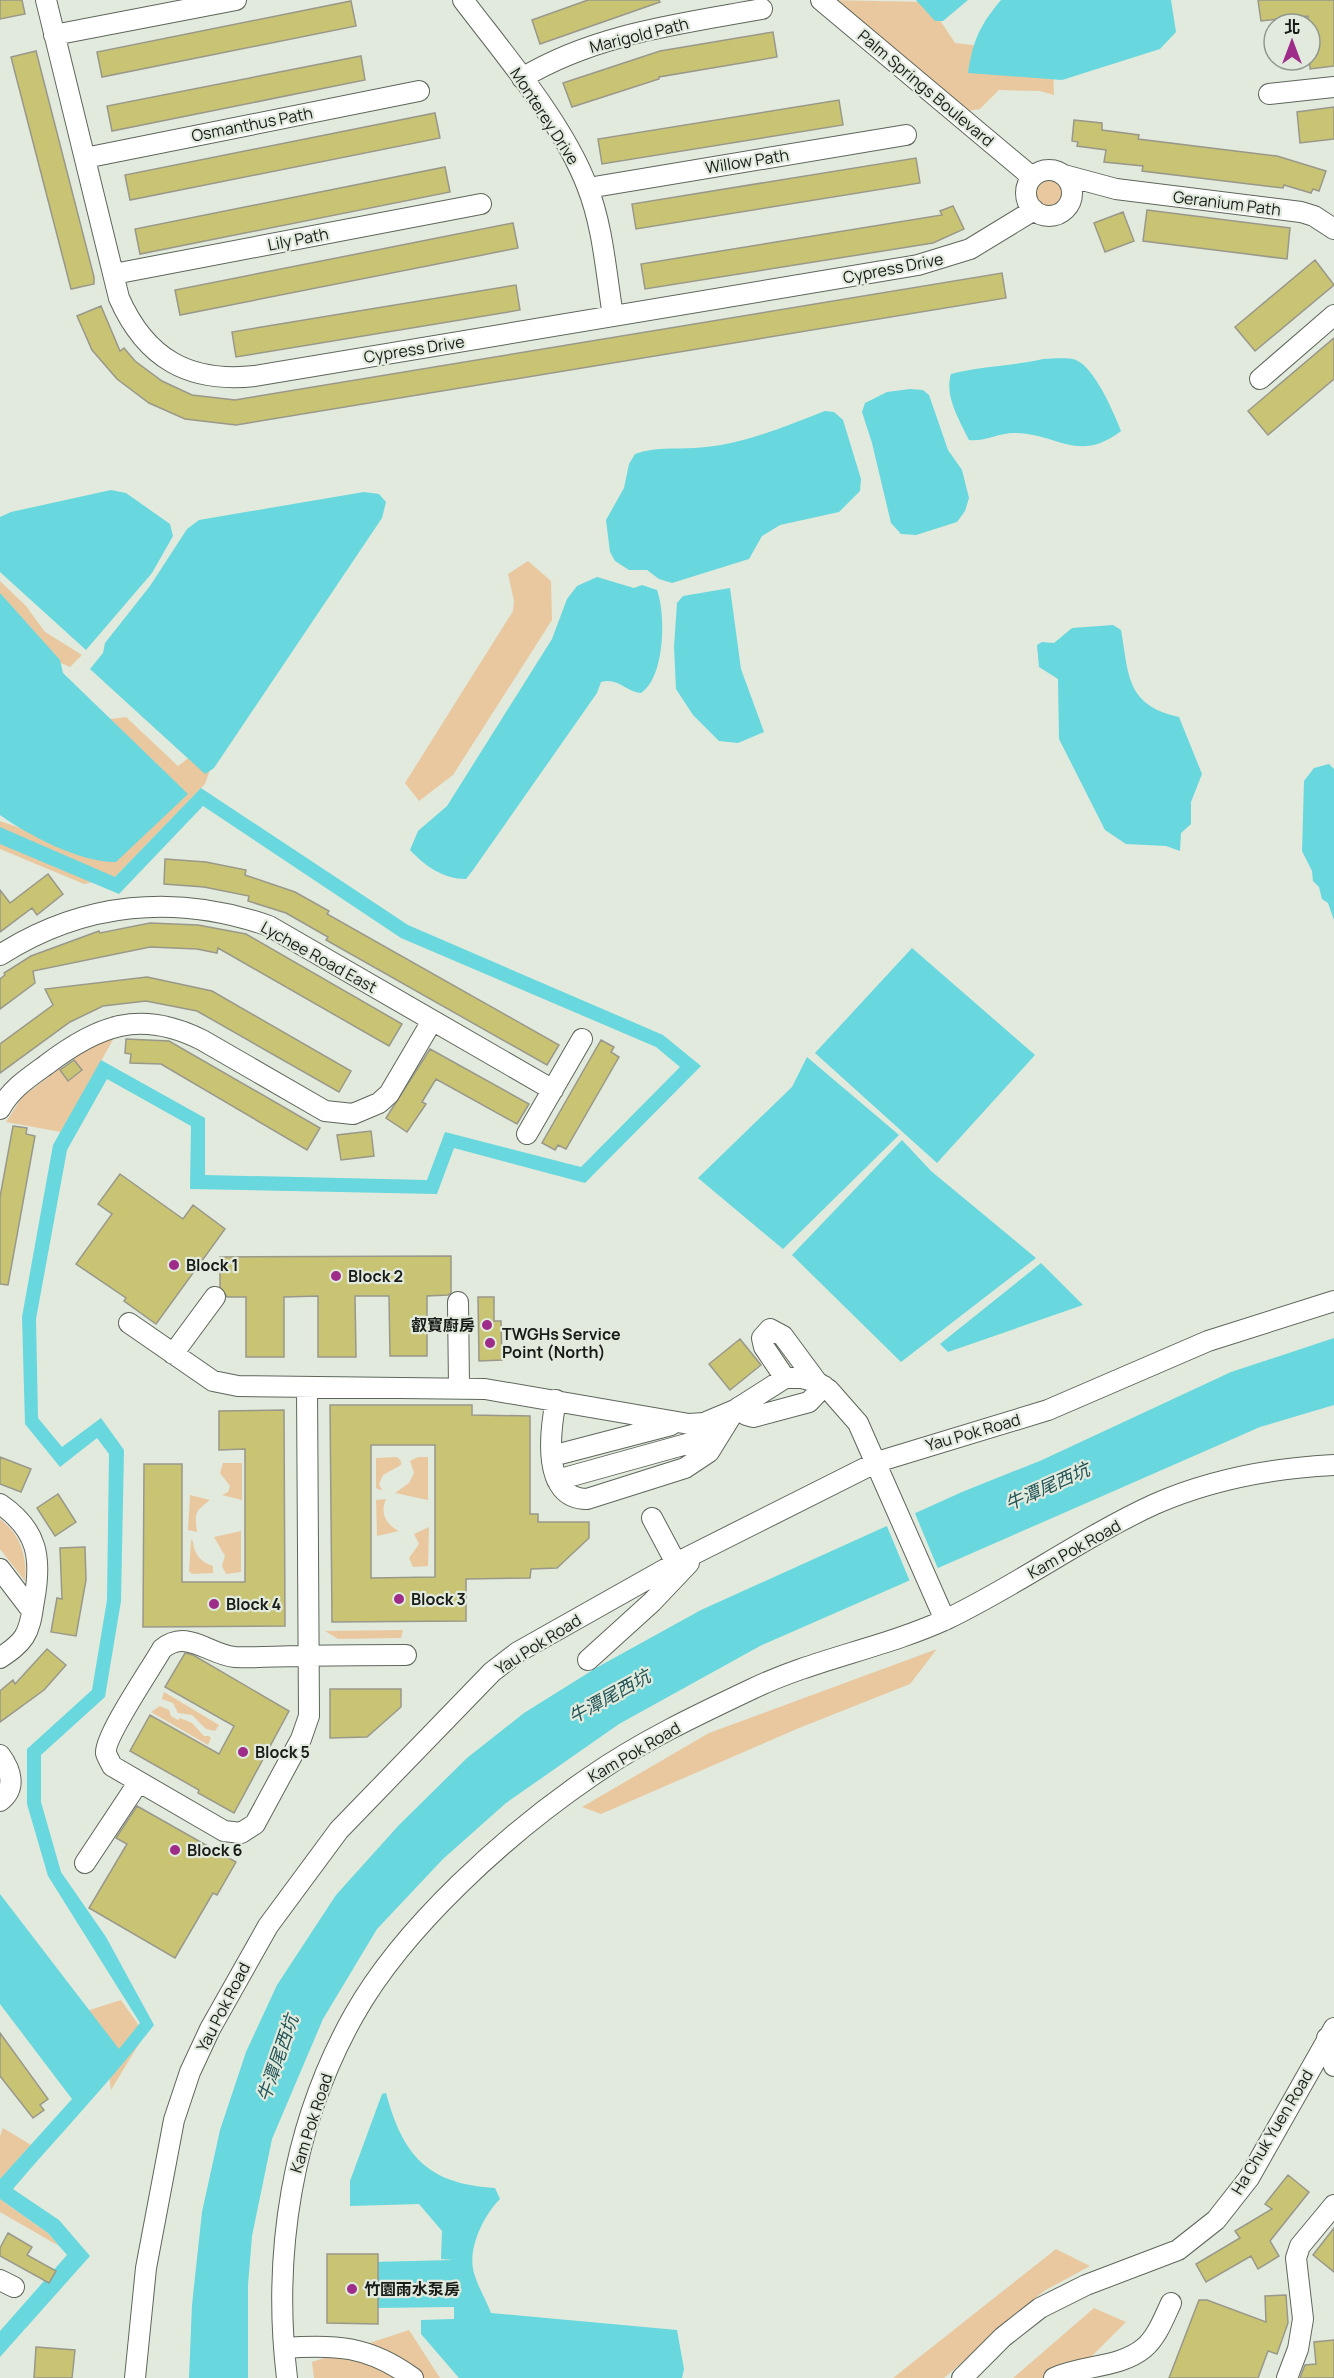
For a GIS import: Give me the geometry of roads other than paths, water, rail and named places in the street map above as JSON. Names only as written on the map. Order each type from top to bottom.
[{"type":"street","name":"Cypress Drive","points":[[46,0],[114,274],[126,313],[143,340],[162,357],[183,369],[206,376],[222,378],[255,376],[936,261],[985,242],[1034,210]]},
{"type":"street","points":[[54,35],[171,6],[236,0]]},
{"type":"street","name":"Monterey Drive","points":[[463,0],[522,78],[567,146],[588,188],[595,210],[613,316]]},
{"type":"street","name":"Palm Springs Boulevard","points":[[821,0],[1032,177]]},
{"type":"street","name":"Marigold Path","points":[[522,78],[579,49],[651,28],[762,9]]},
{"type":"street","points":[[1269,94],[1334,87]]},
{"type":"street","name":"Osmanthus Path","points":[[85,158],[419,91]]},
{"type":"street","name":"Willow Path","points":[[588,188],[906,135]]},
{"type":"street","points":[[1048,170],[1064,175],[1070,182],[1072,199],[1068,206],[1056,215],[1040,214],[1034,210],[1026,198],[1026,190],[1032,177],[1048,170]]},
{"type":"street","name":"Geranium Path","points":[[1064,175],[1116,189],[1300,212],[1314,216],[1334,229]]},
{"type":"street","name":"Geranium Path","points":[[1072,199],[1116,189]]},
{"type":"street","name":"Lily Path","points":[[114,274],[481,204]]},
{"type":"street","points":[[1260,379],[1334,315]]},
{"type":"street","name":"Lychee Road East","points":[[0,955],[34,935],[84,916],[137,906],[191,907],[243,917],[269,926],[553,1090]]},
{"type":"street","points":[[0,1109],[14,1089],[76,1042],[111,1027],[149,1023],[185,1032],[202,1040],[324,1111],[353,1114],[367,1110],[389,1094],[432,1021]]},
{"type":"street","points":[[527,1134],[582,1039]]},
{"type":"street","points":[[173,1354],[215,1297]]},
{"type":"street","name":"Yau Pok Road","points":[[135,2378],[146,2268],[174,2120],[190,2072],[210,2029],[268,1926],[339,1830],[492,1672],[518,1652],[676,1563],[877,1462],[1048,1410],[1235,1331],[1334,1301]]},
{"type":"street","points":[[458,1302],[459,1387]]},
{"type":"street","points":[[129,1323],[213,1381],[238,1386],[459,1387],[556,1400],[677,1423],[704,1423],[737,1408],[785,1378],[802,1378],[820,1384]]},
{"type":"street","points":[[785,1378],[764,1347],[762,1338],[770,1329],[783,1336],[820,1384],[858,1423],[945,1620]]},
{"type":"street","points":[[737,1408],[749,1416],[809,1402],[820,1384]]},
{"type":"street","points":[[307,1387],[308,1656],[309,1716],[302,1739],[255,1824],[241,1833],[224,1831],[138,1783],[112,1766],[106,1752],[109,1738],[162,1650],[169,1644],[194,1642],[216,1653],[235,1657],[308,1656],[406,1655]]},
{"type":"street","points":[[556,1400],[550,1438],[552,1456],[557,1480],[564,1492],[575,1499],[587,1499],[685,1468],[709,1452],[737,1408]]},
{"type":"street","points":[[552,1456],[677,1423]]},
{"type":"street","name":"Kam Pok Road","points":[[287,2378],[282,2253],[291,2187],[308,2125],[329,2066],[355,2013],[424,1922],[468,1876],[533,1819],[593,1775],[644,1745],[758,1686],[896,1640],[945,1620],[1156,1504],[1226,1480],[1275,1468],[1334,1465]]},
{"type":"street","points":[[0,1504],[20,1521],[35,1544],[38,1562],[29,1628],[23,1638],[0,1658]]},
{"type":"street","points":[[652,1518],[676,1563]]},
{"type":"street","points":[[588,1660],[652,1602],[701,1550]]},
{"type":"street","points":[[0,1569],[32,1611]]},
{"type":"street","points":[[0,1755],[11,1775],[9,1790],[0,1801]]},
{"type":"street","points":[[85,1863],[138,1783]]},
{"type":"street","points":[[1330,2033],[1334,2066]]},
{"type":"street","name":"Ha Chuk Yuen Road","points":[[962,2378],[1003,2337],[1040,2307],[1086,2285],[1178,2250],[1216,2220],[1249,2178],[1330,2033]]},
{"type":"street","points":[[1287,2378],[1298,2349],[1303,2319],[1296,2258],[1300,2246],[1334,2205]]},
{"type":"street","points":[[1054,2378],[1125,2358],[1144,2348],[1159,2329],[1171,2303]]},
{"type":"street","points":[[284,2348],[333,2345],[364,2352],[394,2364],[413,2378]]},
{"type":"water","points":[[916,0],[968,0],[943,21],[935,21]]},
{"type":"water","points":[[1001,0],[1171,0],[1176,32],[1160,49],[1062,80],[968,73],[978,34]]},
{"type":"water","points":[[1043,359],[1072,359],[1083,365],[1097,381],[1121,431],[1106,441],[1080,446],[1029,434],[1014,433],[969,440],[951,400],[949,382],[951,374]]},
{"type":"water","points":[[923,390],[929,395],[948,450],[962,470],[969,498],[965,511],[957,522],[916,535],[901,534],[891,523],[872,443],[862,412],[865,403],[887,392]]},
{"type":"water","points":[[825,411],[834,412],[843,420],[861,479],[860,491],[839,512],[780,525],[762,536],[749,559],[672,583],[659,579],[647,570],[629,570],[615,561],[610,552],[606,520],[624,488],[629,464],[635,454],[657,449],[728,444],[761,435]]},
{"type":"water","points":[[111,490],[126,493],[170,524],[173,536],[152,573],[86,650],[0,572],[0,517],[11,512]]},
{"type":"water","points":[[364,492],[379,494],[386,502],[382,518],[214,768],[205,774],[90,669],[103,653],[105,643],[150,586],[187,529],[199,520]]},
{"type":"water","points":[[597,577],[634,588],[642,585],[657,590],[662,614],[662,629],[659,660],[655,674],[641,693],[612,681],[601,682],[597,693],[466,879],[442,874],[410,850],[418,831],[447,806],[552,639],[567,599],[577,586]]},
{"type":"water","points":[[730,588],[741,669],[764,732],[738,743],[719,741],[693,715],[676,689],[674,647],[677,603],[683,596]]},
{"type":"water","points":[[0,593],[60,660],[63,673],[188,794],[116,862],[71,853],[25,831],[0,815]]},
{"type":"water","points":[[1113,625],[1121,630],[1133,686],[1139,696],[1149,705],[1179,717],[1202,774],[1191,802],[1191,824],[1181,833],[1180,851],[1166,846],[1126,844],[1105,830],[1059,739],[1058,679],[1039,667],[1037,645],[1042,642],[1054,643],[1072,628]]},
{"type":"water","points":[[1329,764],[1334,769],[1334,920],[1328,903],[1322,899],[1319,887],[1313,881],[1312,871],[1302,851],[1304,781],[1314,768]]},
{"type":"water","points":[[201,788],[408,925],[663,1035],[701,1066],[585,1183],[454,1148],[437,1194],[190,1189],[191,1126],[107,1079],[67,1150],[36,1319],[38,1418],[62,1447],[101,1418],[124,1450],[121,1601],[105,1697],[41,1755],[41,1802],[61,1872],[106,1937],[154,2025],[13,2189],[59,2220],[90,2256],[0,2357],[0,2331],[67,2255],[48,2233],[0,2199],[0,2179],[72,2099],[0,2004],[0,1894],[119,2049],[140,2023],[48,1876],[27,1804],[27,1749],[92,1690],[107,1600],[109,1454],[97,1438],[60,1467],[25,1424],[22,1317],[53,1145],[101,1060],[205,1118],[205,1175],[427,1180],[445,1132],[581,1167],[680,1067],[656,1047],[401,938],[203,806],[119,894],[0,844],[0,827],[115,877]]},
{"type":"water","points":[[912,948],[1035,1055],[937,1163],[815,1053]]},
{"type":"water","points":[[807,1057],[899,1135],[783,1249],[698,1178],[792,1087]]},
{"type":"water","points":[[902,1140],[931,1171],[1036,1258],[901,1362],[792,1255]]},
{"type":"water","points":[[1041,1263],[1083,1305],[948,1352],[940,1344]]},
{"type":"water","name":"牛潭尾西坑","points":[[1334,1338],[1334,1405],[1260,1427],[760,1646],[619,1724],[506,1803],[443,1859],[377,1929],[323,2019],[272,2139],[252,2236],[248,2285],[248,2378],[189,2378],[192,2305],[202,2212],[220,2130],[246,2052],[277,1985],[336,1895],[399,1825],[467,1758],[524,1713],[596,1668],[701,1610],[962,1492],[1042,1460],[1231,1372]]},
{"type":"water","points":[[386,2093],[401,2134],[410,2150],[422,2163],[452,2180],[495,2188],[500,2199],[482,2224],[475,2244],[472,2264],[491,2313],[677,2330],[684,2369],[682,2378],[459,2378],[421,2334],[421,2320],[454,2319],[454,2307],[372,2308],[372,2262],[453,2260],[441,2259],[442,2231],[419,2204],[350,2206],[350,2181],[382,2094]]},
{"type":"place","name":"Block 1","points":[[174,1265]]},
{"type":"place","name":"Block 2","points":[[336,1276]]},
{"type":"place","name":"叡寶廚房","points":[[487,1325]]},
{"type":"place","name":"TWGHs Service Point (North)","points":[[490,1343]]},
{"type":"place","name":"Block 3","points":[[399,1599]]},
{"type":"place","name":"Block 4","points":[[214,1604]]},
{"type":"place","name":"Block 5","points":[[243,1752]]},
{"type":"place","name":"Block 6","points":[[175,1850]]},
{"type":"place","name":"竹園雨水泵房","points":[[352,2289]]}]
